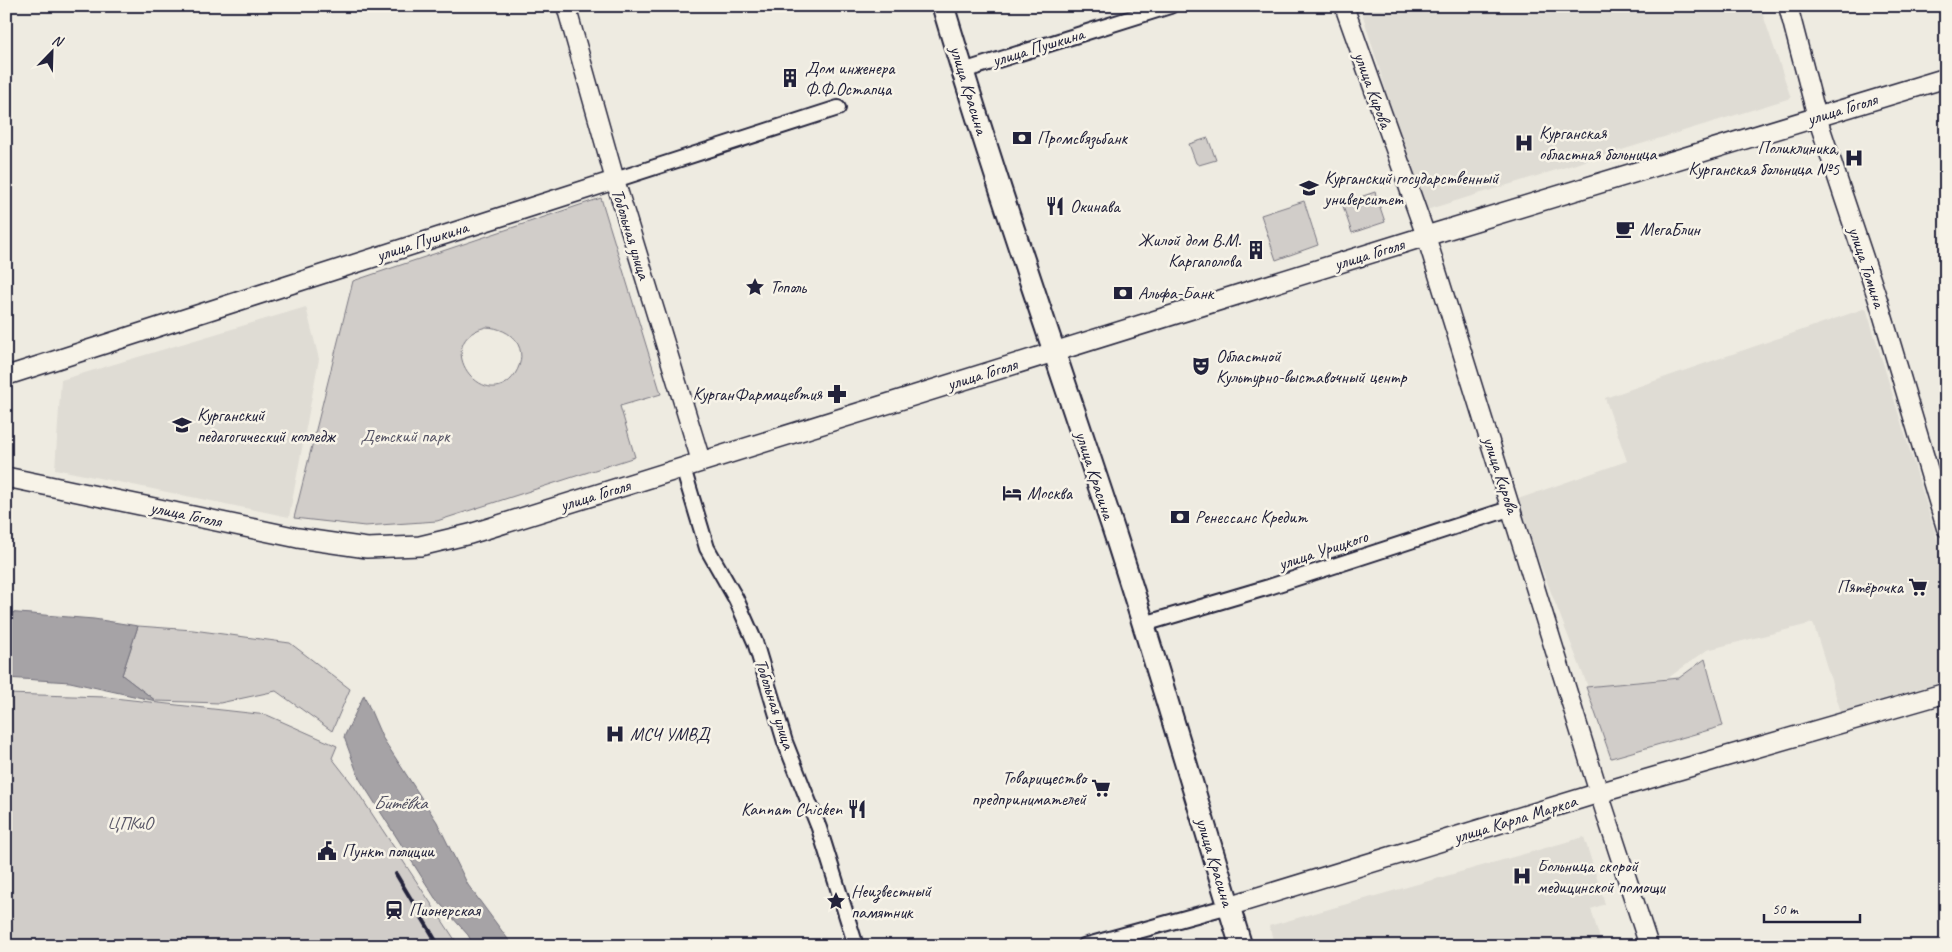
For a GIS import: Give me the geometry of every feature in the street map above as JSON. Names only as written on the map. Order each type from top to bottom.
[{"type":"main road","name":"улица Красина","points":[[943,6],[992,167],[1144,624],[1241,946]]},
{"type":"main road","name":"улица Гоголя","points":[[6,477],[298,538],[367,548],[420,546],[470,534],[1426,236],[1946,78]]},
{"type":"main road","name":"улица Карла Маркса","points":[[1229,906],[1599,793],[1946,693]]},
{"type":"street","name":"Тобольная улица","points":[[566,6],[615,180],[701,461]]},
{"type":"street","name":"улица Пушкина","points":[[963,71],[1170,6]]},
{"type":"street","name":"улица Кирова","points":[[1344,6],[1426,236],[1599,793],[1649,946]]},
{"type":"street","name":"улица Томина","points":[[1788,6],[1817,117],[1879,303],[1946,528]]},
{"type":"street","name":"улица Пушкина","points":[[6,376],[838,108]]},
{"type":"street","name":"Тобольная улица","points":[[683,468],[707,548],[736,599],[754,642],[785,742],[819,828],[856,946]]},
{"type":"street","name":"улица Урицкого","points":[[1144,624],[1276,585],[1512,508]]},
{"type":"street","name":"улица Карла Маркса","points":[[1084,946],[1229,906]]},
{"type":"shaded area","name":"Курганская областная больница","points":[[1360,6],[1760,6],[1791,98],[1423,211]]},
{"type":"shaded area","name":"Курганский педагогический колледж","points":[[306,307],[319,359],[289,517],[55,469],[61,380]]},
{"type":"shaded area","points":[[1866,308],[1946,568],[1946,681],[1841,712],[1813,623],[1707,650],[1668,678],[1588,687],[1515,500],[1627,461],[1605,398]]},
{"type":"shaded area","name":"Больница скорой медицинской помощи","points":[[1584,837],[1605,904],[1591,909],[1602,946],[1275,946],[1269,926]]},
{"type":"green space","points":[[1208,138],[1216,160],[1199,165],[1196,163],[1189,144]]},
{"type":"green space","points":[[1375,192],[1385,222],[1352,233],[1342,203]]},
{"type":"green space","name":"Детский парк","points":[[601,198],[661,394],[620,406],[635,457],[437,521],[365,526],[294,518],[353,281]],"holes":[[[486,327],[495,328],[511,336],[520,348],[521,356],[515,374],[503,385],[490,387],[478,382],[468,372],[462,360],[462,347],[469,335]]]},
{"type":"green space","points":[[1304,201],[1318,245],[1276,260],[1261,215]]},
{"type":"green space","points":[[138,626],[193,630],[290,643],[350,689],[332,731],[276,691],[220,703],[156,701],[122,675]]},
{"type":"green space","points":[[1705,659],[1723,726],[1611,758],[1586,687],[1679,678]]},
{"type":"green space","name":"ЦПКиО","points":[[6,694],[105,697],[267,715],[337,746],[332,758],[353,785],[459,946],[6,946]]},
{"type":"water","points":[[6,612],[94,619],[138,626],[122,675],[156,701],[70,682],[6,678]]},
{"type":"water","name":"Битёвка","points":[[364,695],[382,737],[437,822],[468,885],[513,946],[474,946],[468,935],[435,898],[359,778],[344,737]]},
{"type":"railway","points":[[396,874],[439,946]]},
{"type":"place","name":"Дом инженера Ф.Ф.Остапца","points":[[790,78]]},
{"type":"place","name":"Промсвязьбанк","points":[[1022,138]]},
{"type":"place","name":"Курганская областная больница","points":[[1524,143]]},
{"type":"place","name":"Поликлиника, Курганская больница №5","points":[[1854,158]]},
{"type":"place","name":"Курганский государственный университет","points":[[1309,188]]},
{"type":"place","name":"Окинава","points":[[1055,206]]},
{"type":"place","name":"МегаБлин","points":[[1625,229]]},
{"type":"place","name":"Жилой дом В.М. Каргаполова","points":[[1256,250]]},
{"type":"place","name":"Тополь","points":[[755,287]]},
{"type":"place","name":"Альфа-Банк","points":[[1123,293]]},
{"type":"place","name":"Областной Культурно-выставочный центр","points":[[1201,366]]},
{"type":"place","name":"КурганФармацевтия","points":[[837,394]]},
{"type":"place","name":"Курганский педагогический колледж","points":[[182,425]]},
{"type":"place","name":"Москва","points":[[1012,493]]},
{"type":"place","name":"Ренессанс Кредит","points":[[1180,517]]},
{"type":"place","name":"Пятёрочка","points":[[1918,587]]},
{"type":"place","name":"МСЧ УМВД","points":[[615,734]]},
{"type":"place","name":"Товарищество предпринимателей","points":[[1101,788]]},
{"type":"place","name":"Kannam Chicken","points":[[857,809]]},
{"type":"place","name":"Пункт полиции","points":[[327,851]]},
{"type":"place","name":"Больница скорой медицинской помощи","points":[[1522,876]]},
{"type":"place","name":"Неизвестный памятник","points":[[836,901]]},
{"type":"place","name":"Пионерская","points":[[394,910]]}]
